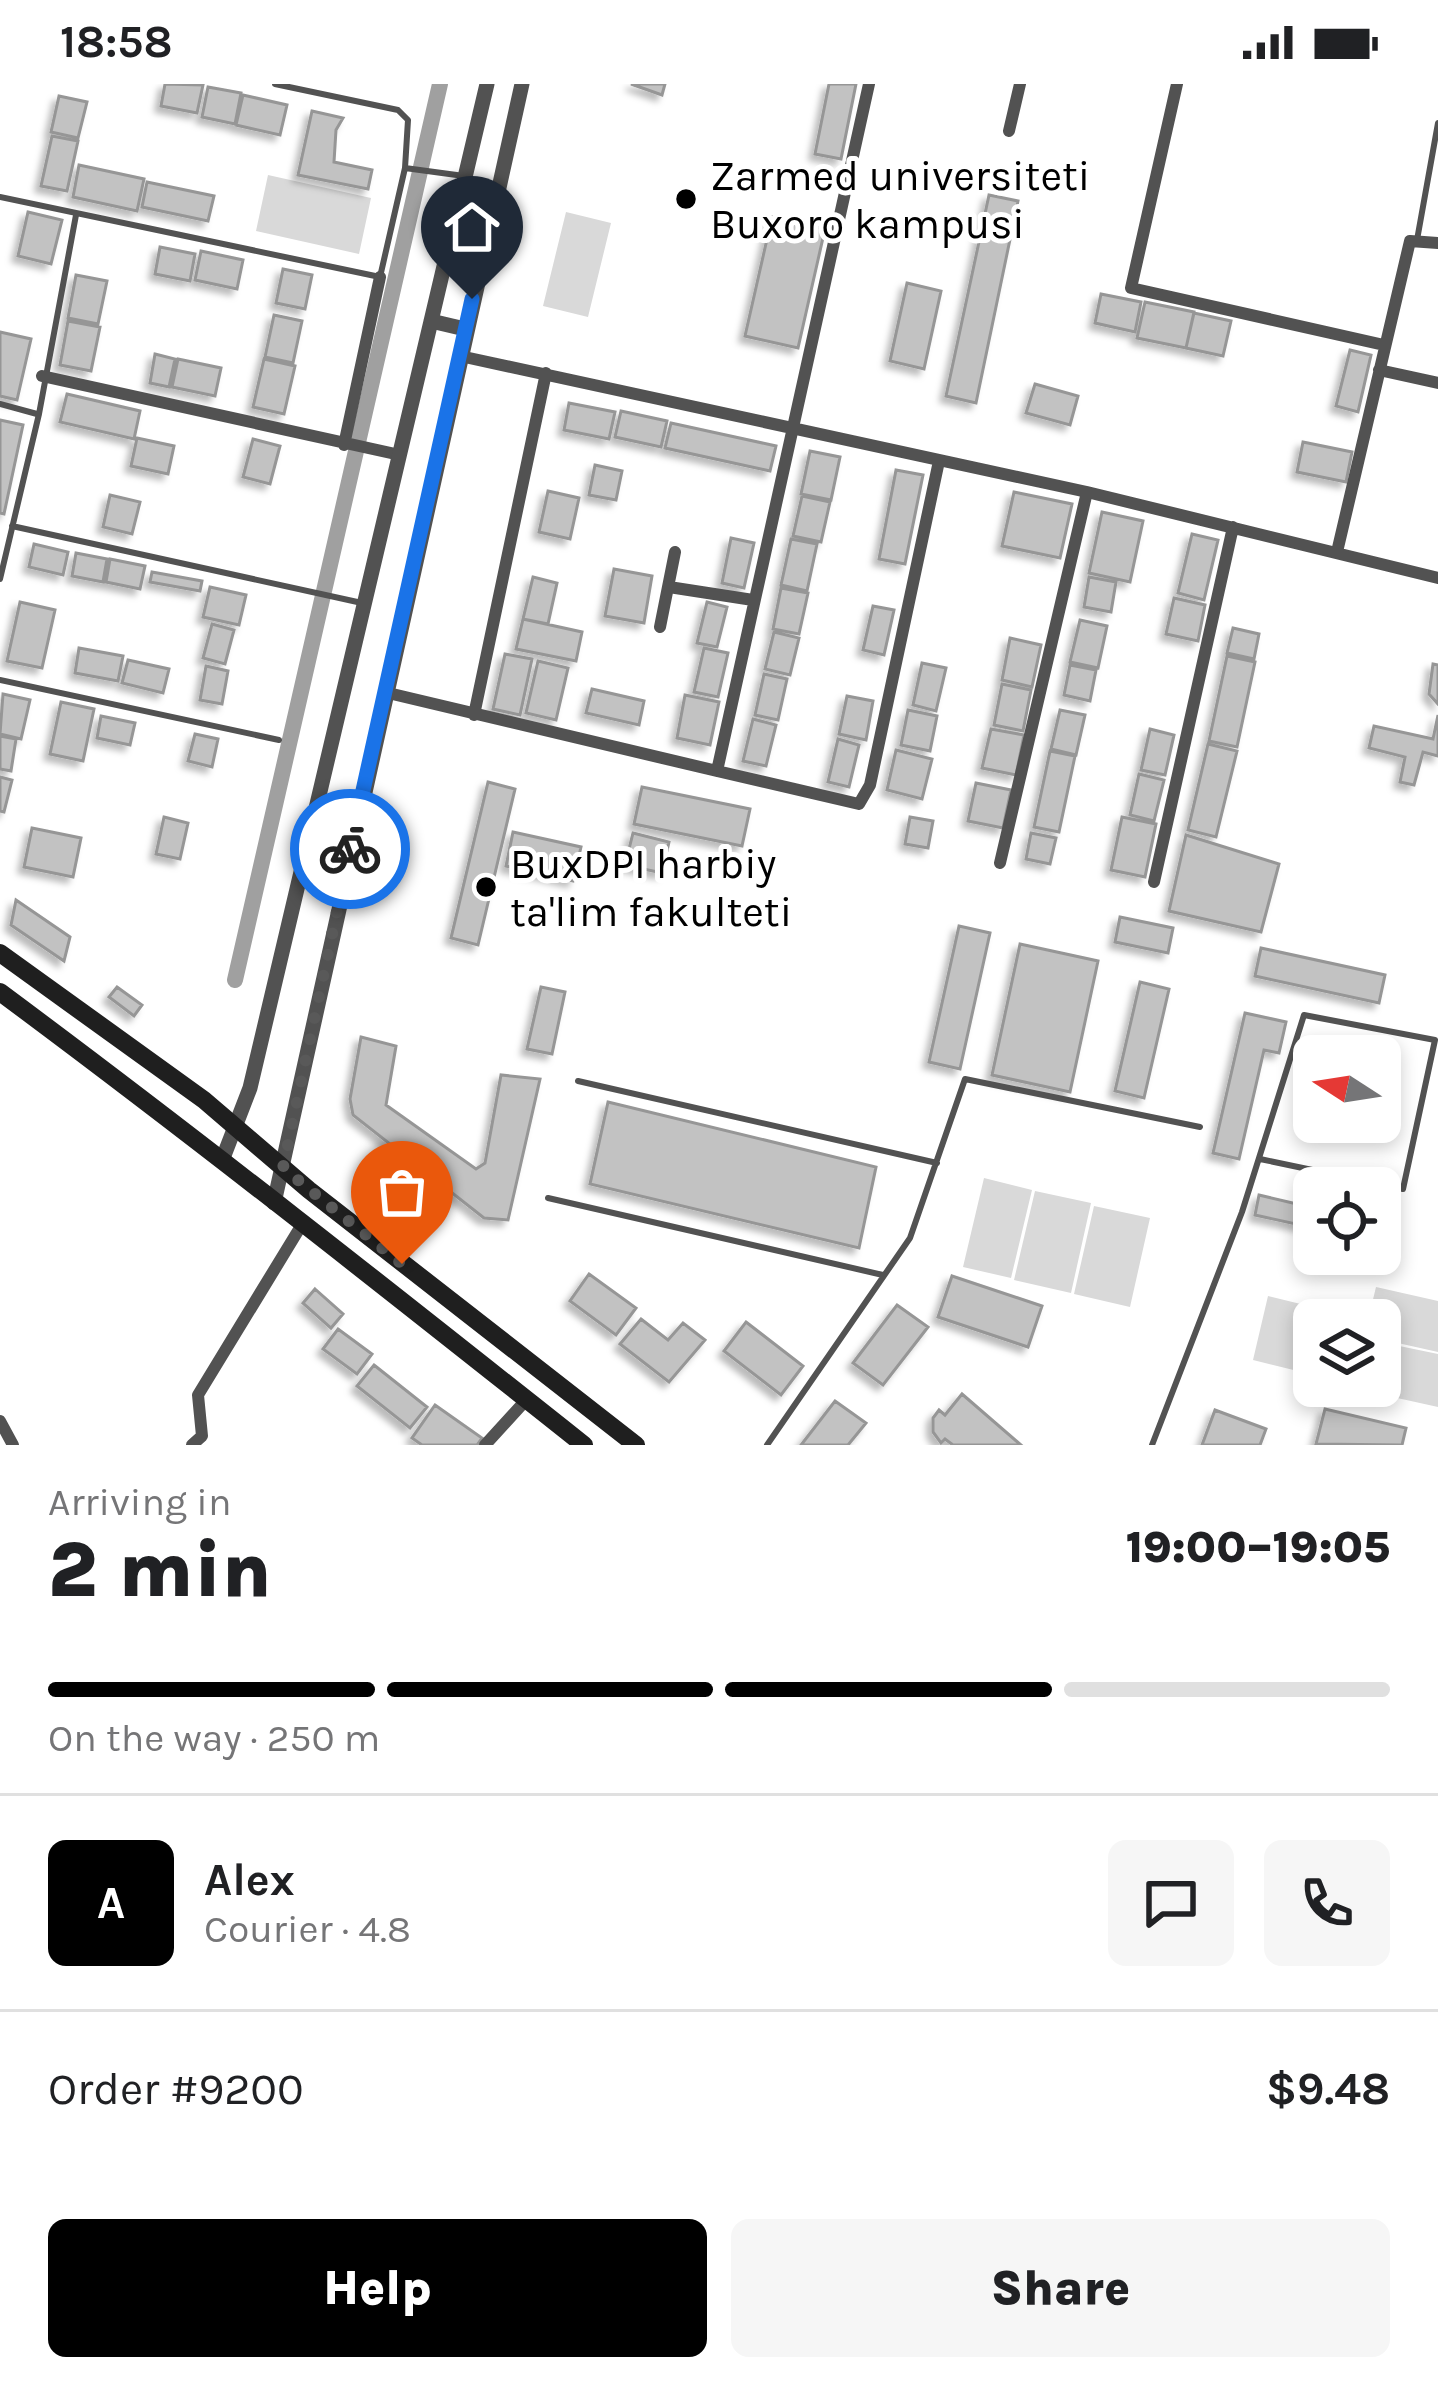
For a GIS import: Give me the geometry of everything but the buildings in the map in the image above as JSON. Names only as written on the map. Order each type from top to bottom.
[{"type":"main road","points":[[0,953],[234,1126],[636,1445]]},
{"type":"main road","points":[[0,992],[223,1158],[301,1226],[584,1445]]},
{"type":"street","points":[[223,1158],[250,1088],[487,84]]},
{"type":"street","points":[[274,1203],[522,84]]},
{"type":"street","points":[[717,771],[869,84]]},
{"type":"street","points":[[1009,131],[1020,84]]},
{"type":"street","points":[[1177,84],[1132,288],[1384,345]]},
{"type":"street","points":[[1337,551],[1410,241],[1438,243]]},
{"type":"street","points":[[354,446],[380,277]]},
{"type":"street","points":[[431,321],[465,329]]},
{"type":"street","points":[[460,356],[1088,492],[1438,578]]},
{"type":"street","points":[[1378,370],[1438,383]]},
{"type":"street","points":[[474,715],[546,373]]},
{"type":"street","points":[[42,376],[400,455]]},
{"type":"street","points":[[384,692],[859,804],[870,785],[939,461]]},
{"type":"street","points":[[1000,863],[1088,492]]},
{"type":"street","points":[[1154,882],[1233,527]]},
{"type":"street","points":[[660,627],[675,552]]},
{"type":"street","points":[[669,587],[753,600]]},
{"type":"street","points":[[192,1445],[202,1436],[198,1395],[301,1226]]},
{"type":"street","points":[[485,1445],[527,1400]]},
{"type":"street","points":[[0,1421],[13,1445]]},
{"type":"lane","points":[[0,197],[380,277],[405,168],[408,120],[398,110],[275,84]]},
{"type":"lane","points":[[1417,240],[1438,123]]},
{"type":"lane","points":[[405,168],[466,176]]},
{"type":"lane","points":[[0,579],[39,414],[42,376],[76,215]]},
{"type":"lane","points":[[0,404],[39,414]]},
{"type":"lane","points":[[12,526],[366,604]]},
{"type":"lane","points":[[0,680],[279,740]]},
{"type":"lane","points":[[1152,1445],[1260,1159],[1304,1016],[1436,1040],[1403,1189],[1260,1159]]},
{"type":"lane","points":[[766,1445],[910,1238],[965,1079],[1200,1127]]},
{"type":"lane","points":[[578,1081],[937,1162]]},
{"type":"lane","points":[[548,1198],[884,1276]]},
{"type":"shaded area","points":[[268,175],[371,198],[359,254],[256,231]]},
{"type":"shaded area","points":[[566,212],[611,223],[588,317],[543,306]]},
{"type":"shaded area","points":[[984,1178],[1032,1190],[1011,1278],[963,1267]]},
{"type":"shaded area","points":[[1035,1191],[1091,1203],[1071,1293],[1014,1280]]},
{"type":"shaded area","points":[[1094,1206],[1150,1218],[1130,1307],[1074,1294]]},
{"type":"shaded area","points":[[1376,1287],[1438,1301],[1438,1352],[1401,1344],[1401,1299],[1373,1299]]},
{"type":"shaded area","points":[[1268,1296],[1293,1302],[1293,1370],[1253,1360]]},
{"type":"shaded area","points":[[1401,1346],[1438,1354],[1438,1407],[1401,1399]]},
{"type":"waterway","points":[[235,980],[440,84]]},
{"type":"way so far","points":[[350,849],[283,1168],[402,1264]]},
{"type":"place","name":"Zarmed universiteti Buxoro kampusi","points":[[686,199]]},
{"type":"place","name":"BuxDPI harbiy ta'lim fakulteti","points":[[486,887]]},
{"type":"route","points":[[350,849],[472,299]]}]
